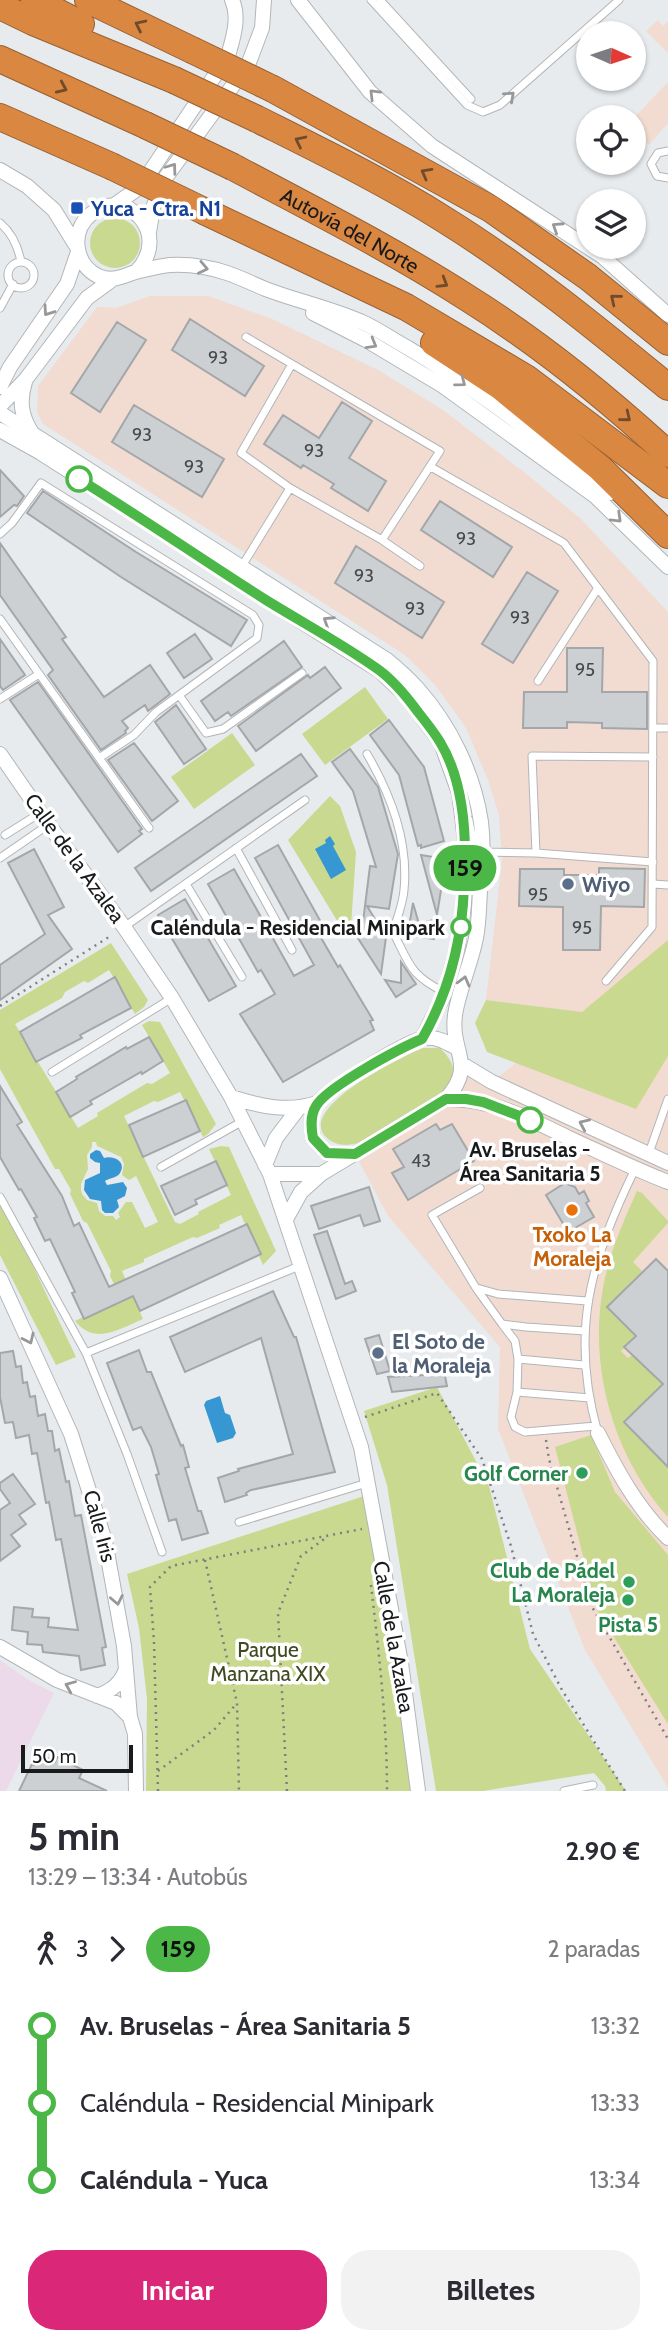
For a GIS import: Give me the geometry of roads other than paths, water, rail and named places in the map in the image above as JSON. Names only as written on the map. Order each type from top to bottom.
[{"type":"highway","points":[[34,0],[110,39],[169,77]]},
{"type":"highway","points":[[88,0],[273,89],[491,209],[588,277],[668,342]]},
{"type":"highway","points":[[0,6],[169,77],[347,163],[446,220],[570,307],[668,387]]},
{"type":"highway","name":"Autovía del Norte","points":[[0,59],[233,167],[386,248],[468,298],[547,354],[635,424],[668,454]]},
{"type":"highway","points":[[0,117],[111,166],[406,307],[526,378],[668,485]]},
{"type":"highway","points":[[304,258],[501,387],[600,468],[668,536]]},
{"type":"street","points":[[0,387],[5,371],[67,284],[78,250],[79,230],[89,215],[96,210],[113,206],[140,187],[228,55],[235,32],[232,0]]},
{"type":"street","points":[[149,232],[153,208],[163,181],[248,65],[262,28],[264,0]]},
{"type":"street","points":[[298,0],[370,92],[432,146],[603,257],[668,315]]},
{"type":"street","points":[[0,170],[27,186],[54,210],[83,263],[91,272],[113,279],[125,278],[136,272],[144,264],[151,243],[145,223],[131,210],[113,206]]},
{"type":"street","points":[[136,272],[170,265],[194,265],[227,273],[363,322],[444,370],[668,536]]},
{"type":"street","points":[[0,407],[26,379],[87,298],[113,279]]},
{"type":"street","points":[[268,290],[366,340],[443,386],[594,496],[668,567]]},
{"type":"street","points":[[26,379],[22,391],[22,409],[30,439]]},
{"type":"street","points":[[0,413],[30,439],[203,557],[380,671],[407,697],[441,743],[459,793],[466,853],[463,911],[458,944],[445,993],[422,1039]]},
{"type":"street","points":[[0,423],[242,566],[387,660],[419,690],[452,737],[472,784],[481,821],[483,852],[476,937],[455,1016],[457,1048],[462,1064],[456,1088],[446,1099],[321,1174],[301,1192],[286,1219]]},
{"type":"street","points":[[0,430],[30,439]]},
{"type":"street","name":"Calle de la Azalea","points":[[0,754],[172,999],[231,1097],[267,1170],[302,1265],[361,1447],[401,1663],[418,1791]]},
{"type":"street","points":[[231,1097],[259,1105],[298,1110],[317,1103],[330,1091],[422,1039],[433,1038],[457,1048]]},
{"type":"street","points":[[462,1064],[492,1082],[668,1163]]},
{"type":"street","points":[[446,1099],[483,1102],[530,1120],[668,1182]]},
{"type":"street","points":[[317,1103],[312,1115],[313,1138],[327,1153],[355,1154]]},
{"type":"street","points":[[298,1110],[276,1138],[267,1170],[321,1174]]},
{"type":"street","name":"Calle Iris","points":[[0,1278],[51,1387],[84,1469],[110,1561],[120,1615],[130,1717],[135,1734],[136,1791]]},
{"type":"street","points":[[597,1429],[633,1496],[668,1538]]},
{"type":"street","points":[[0,1647],[57,1680],[116,1703],[130,1717]]},
{"type":"street","points":[[96,1696],[119,1683],[126,1667]]},
{"type":"lane","points":[[371,0],[467,105],[483,111],[499,105],[619,0]]},
{"type":"lane","points":[[380,0],[471,99]]},
{"type":"lane","points":[[668,151],[658,153],[652,164],[657,176],[668,178]]},
{"type":"lane","points":[[0,223],[18,246],[21,262]]},
{"type":"lane","points":[[21,262],[29,265],[34,277],[26,286],[13,284],[9,278],[9,270],[14,264],[21,262]]},
{"type":"lane","points":[[0,308],[13,284]]},
{"type":"lane","points":[[246,337],[440,451],[382,540]]},
{"type":"lane","points":[[292,364],[242,453],[290,488],[382,540],[421,566]]},
{"type":"lane","points":[[431,467],[564,543],[653,661],[652,927],[606,981]]},
{"type":"lane","points":[[0,534],[12,523],[41,483],[253,615],[259,625],[257,638],[156,712],[134,735],[99,758]]},
{"type":"lane","points":[[242,566],[290,488]]},
{"type":"lane","points":[[203,557],[230,567],[242,566]]},
{"type":"lane","points":[[242,566],[246,578],[289,614]]},
{"type":"lane","points":[[538,681],[598,588]]},
{"type":"lane","points":[[0,619],[149,828]]},
{"type":"lane","points":[[179,695],[206,733],[223,729],[302,673]]},
{"type":"lane","points":[[0,699],[39,674]]},
{"type":"lane","points":[[653,728],[668,728]]},
{"type":"lane","points":[[367,754],[385,784],[398,823],[404,856],[404,891],[393,932],[415,975],[445,993]]},
{"type":"lane","points":[[536,853],[532,755],[653,757]]},
{"type":"lane","points":[[459,793],[468,812],[472,838],[483,852],[536,853],[653,862]]},
{"type":"lane","points":[[124,927],[305,800]]},
{"type":"lane","points":[[5,835],[45,818]]},
{"type":"lane","points":[[0,858],[45,818]]},
{"type":"lane","points":[[236,848],[292,950]]},
{"type":"lane","points":[[458,944],[475,863],[483,852]]},
{"type":"lane","points":[[186,884],[242,977]]},
{"type":"lane","points":[[653,884],[668,885]]},
{"type":"lane","points":[[52,1072],[172,999]]},
{"type":"lane","points":[[649,1153],[668,1099]]},
{"type":"lane","points":[[161,1167],[243,1121]]},
{"type":"lane","points":[[480,1188],[432,1215],[476,1288],[515,1341],[518,1359],[517,1392],[511,1417],[515,1427],[525,1432],[597,1429],[584,1365],[587,1301],[601,1245],[635,1169]]},
{"type":"lane","points":[[0,1197],[86,1353],[127,1454],[162,1552]]},
{"type":"lane","points":[[86,1353],[302,1265]]},
{"type":"lane","points":[[476,1288],[498,1294],[587,1301]]},
{"type":"lane","points":[[502,1324],[585,1331]]},
{"type":"lane","points":[[518,1359],[584,1365]]},
{"type":"lane","points":[[517,1392],[590,1398]]},
{"type":"lane","points":[[239,1522],[367,1483]]},
{"type":"lane","points":[[564,1791],[593,1785]]},
{"type":"water","points":[[330,836],[346,870],[331,879],[315,849],[326,843],[325,840]]},
{"type":"water","points":[[96,1150],[100,1151],[104,1158],[115,1158],[122,1165],[119,1175],[105,1181],[107,1185],[123,1182],[127,1188],[125,1196],[117,1200],[119,1207],[113,1213],[105,1213],[101,1201],[90,1199],[84,1190],[85,1180],[100,1173],[100,1163],[90,1158],[90,1154]]},
{"type":"water","points":[[220,1396],[225,1413],[230,1415],[236,1433],[233,1438],[217,1443],[204,1405],[206,1401]]},
{"type":"place","name":"Yuca - Ctra. N1","points":[[77,208]]},
{"type":"place","name":"Wiyo","points":[[568,884]]},
{"type":"place","name":"Caléndula - Residencial Minipark","points":[[461,927]]},
{"type":"place","name":"Av. Bruselas - Área Sanitaria 5","points":[[530,1120]]},
{"type":"place","name":"Txoko La Moraleja","points":[[572,1210]]},
{"type":"place","name":"El Soto de la Moraleja","points":[[378,1353]]},
{"type":"place","name":"Golf Corner","points":[[582,1473]]},
{"type":"place","name":"Club de Pádel La Moraleja","points":[[629,1582]]},
{"type":"place","name":"Pista 5","points":[[628,1600]]},
{"type":"park label","name":"Parque Manzana XIX","points":[[268,1661]]}]
